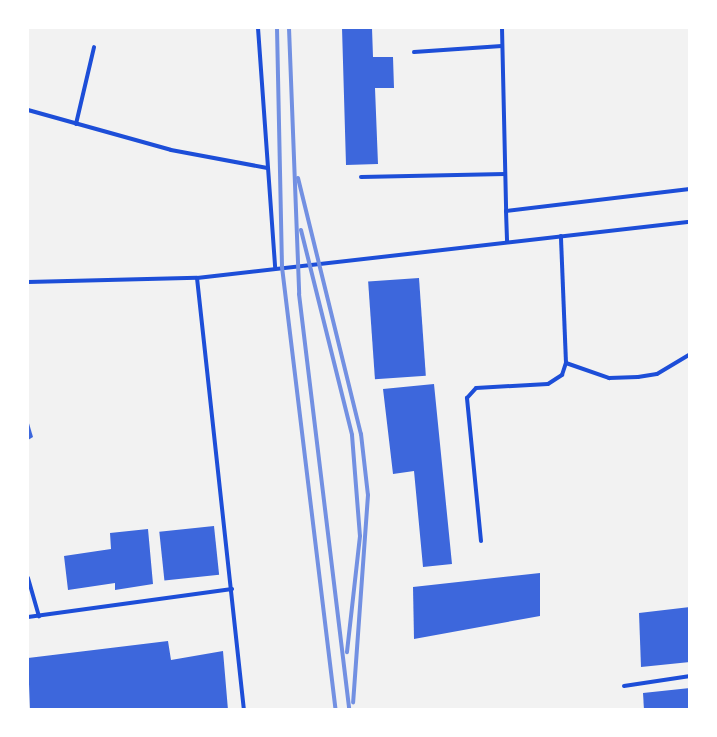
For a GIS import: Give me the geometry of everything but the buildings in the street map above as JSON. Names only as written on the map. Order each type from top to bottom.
[{"type":"lane","points":[[258,28],[275,267]]},
{"type":"lane","points":[[502,28],[508,242]]},
{"type":"lane","points":[[414,52],[502,46]]},
{"type":"lane","points":[[76,124],[94,47]]},
{"type":"lane","points":[[28,110],[180,152],[267,168]]},
{"type":"lane","points":[[361,177],[505,174]]},
{"type":"lane","points":[[506,211],[690,189]]},
{"type":"lane","points":[[28,282],[197,278],[275,267],[690,222]]},
{"type":"lane","points":[[482,541],[467,398],[476,388],[548,384],[562,375],[566,362],[561,236]]},
{"type":"lane","points":[[197,278],[244,710]]},
{"type":"lane","points":[[566,362],[609,378],[638,378],[657,374],[690,354]]},
{"type":"lane","points":[[28,578],[39,616]]},
{"type":"lane","points":[[28,618],[232,589]]},
{"type":"lane","points":[[624,686],[690,676]]},
{"type":"railway","points":[[277,28],[282,267],[336,710]]},
{"type":"railway","points":[[289,28],[299,294],[349,710]]},
{"type":"railway","points":[[298,178],[361,434],[368,495],[353,702]]},
{"type":"railway","points":[[301,230],[352,435],[360,536],[347,652]]}]
